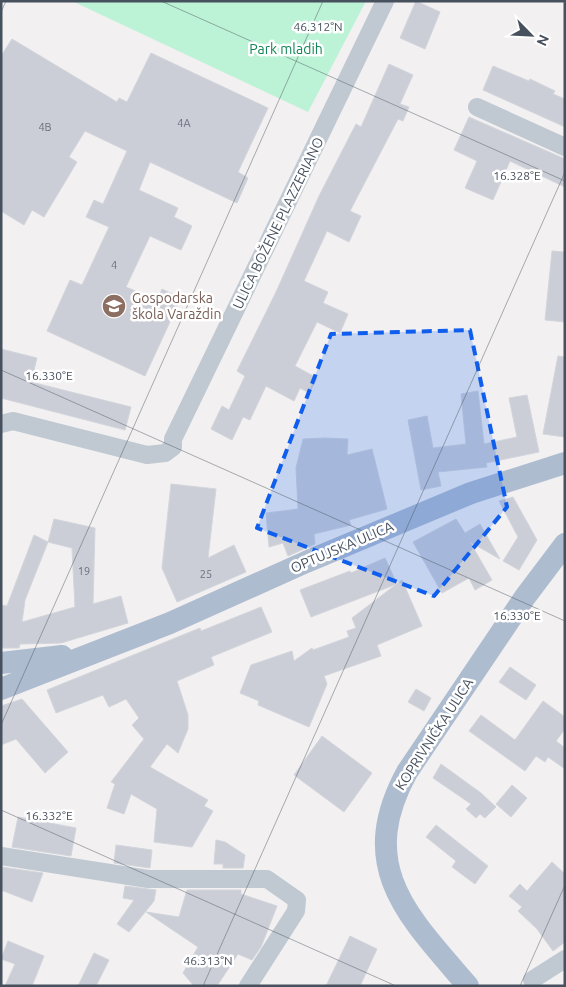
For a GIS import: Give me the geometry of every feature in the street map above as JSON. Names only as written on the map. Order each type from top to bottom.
[{"type":"main road","name":"OPTUJSKA ULICA","points":[[1,689],[123,642],[471,493],[560,467]]},
{"type":"main road","name":"KOPRIVNIČKA ULICA","points":[[468,986],[416,925],[395,891],[387,852],[386,832],[389,815],[394,796],[407,772],[525,597],[565,544]]},
{"type":"main road","name":"OPTUJSKA ULICA","points":[[1,663],[53,658],[123,642]]},
{"type":"street","name":"ULICA BOŽENE PLAZZERIANO","points":[[1,424],[13,421],[147,455],[165,453],[173,447],[173,439],[385,1]]},
{"type":"street","points":[[477,107],[565,148]]},
{"type":"street","points":[[1,856],[148,879],[267,879],[298,900],[296,912],[248,986]]},
{"type":"street","points":[[532,980],[565,959]]},
{"type":"highlighted area","points":[[470,330],[507,507],[434,596],[257,528],[331,334]]},
{"type":"green space","name":"Park mladih","points":[[72,1],[366,1],[308,112]]},
{"type":"building","points":[[416,1],[440,12],[425,49],[400,38]]},
{"type":"building","points":[[12,39],[117,102],[119,98],[127,102],[151,53],[268,108],[238,172],[248,178],[237,203],[150,162],[139,190],[178,208],[174,217],[192,226],[181,250],[150,236],[126,287],[157,300],[162,289],[181,298],[145,376],[47,331],[70,280],[82,285],[109,227],[86,217],[94,200],[103,204],[127,151],[85,131],[69,157],[77,162],[44,217],[32,210],[24,225],[1,211],[1,56]]},
{"type":"building","points":[[389,64],[413,75],[400,104],[409,107],[403,121],[398,119],[350,211],[361,216],[349,242],[327,231],[304,281],[328,292],[323,303],[348,314],[340,333],[317,322],[295,366],[317,378],[309,393],[300,388],[294,401],[266,386],[250,420],[243,417],[232,440],[211,429],[222,406],[229,410],[245,376],[237,371],[276,292],[319,196],[356,124],[361,127]]},
{"type":"building","points":[[493,66],[529,81],[530,79],[555,91],[553,94],[565,99],[565,127],[483,90]]},
{"type":"building","points":[[469,117],[565,159],[565,187],[510,161],[493,200],[465,188],[477,161],[454,150]]},
{"type":"building","points":[[552,251],[565,252],[565,322],[545,320]]},
{"type":"building","points":[[1,349],[37,358],[31,382],[131,407],[125,430],[1,398]]},
{"type":"building","points":[[558,356],[565,357],[565,437],[543,434]]},
{"type":"building","points":[[478,391],[484,444],[517,437],[509,398],[527,395],[539,452],[486,463],[487,467],[438,472],[441,486],[421,490],[408,420],[427,416],[433,448],[466,444],[461,394]]},
{"type":"building","points":[[303,439],[348,439],[347,455],[372,449],[387,509],[349,520],[351,525],[314,534],[315,544],[288,556],[283,543],[269,547],[266,513],[298,509],[296,468]]},
{"type":"building","points":[[171,484],[216,489],[208,558],[234,545],[246,572],[177,602],[162,568]]},
{"type":"building","points":[[513,497],[537,540],[519,570],[503,561],[518,537],[499,501]]},
{"type":"building","points":[[54,519],[95,528],[93,604],[121,596],[128,623],[61,643],[20,644],[19,648],[1,648],[1,605],[7,606],[34,535],[48,542]],"holes":[[[48,542],[72,548],[75,607],[22,622],[25,600]]]},
{"type":"building","points":[[456,519],[465,533],[480,524],[500,559],[470,542],[492,580],[475,590],[469,578],[442,593],[413,542]]},
{"type":"building","points":[[385,558],[397,584],[311,617],[300,590],[350,571],[351,573]]},
{"type":"building","points":[[402,580],[422,626],[377,645],[381,656],[324,676],[327,684],[309,727],[258,705],[259,701],[240,693],[251,665],[292,651],[294,661],[312,648],[313,650],[349,637],[347,631],[356,628],[352,618]]},
{"type":"building","points":[[261,607],[272,632],[211,657],[214,665],[177,681],[188,715],[188,729],[178,753],[167,744],[150,767],[208,800],[204,806],[213,811],[192,847],[154,842],[157,809],[131,794],[124,814],[107,808],[115,784],[111,782],[144,739],[132,725],[139,718],[126,699],[109,707],[103,695],[56,713],[47,690],[200,628],[201,631]]},
{"type":"building","points":[[510,667],[536,685],[526,700],[499,682]]},
{"type":"building","points":[[416,689],[431,698],[424,711],[408,702]]},
{"type":"building","points":[[22,699],[68,752],[45,773],[16,739],[1,745],[1,706]]},
{"type":"building","points":[[543,701],[565,717],[565,729],[556,741],[565,748],[565,769],[548,757],[545,762],[536,756],[525,771],[469,731],[481,715],[515,740]]},
{"type":"building","points":[[322,736],[372,773],[344,812],[294,775]]},
{"type":"building","points":[[441,764],[481,793],[496,807],[485,818],[480,814],[476,818],[466,809],[471,804],[433,778]]},
{"type":"building","points":[[512,785],[527,798],[511,817],[496,804]]},
{"type":"building","points":[[18,817],[76,828],[71,856],[12,847]]},
{"type":"building","points":[[436,825],[488,866],[475,884],[452,867],[456,861],[426,837]]},
{"type":"building","points":[[216,840],[225,842],[245,855],[243,868],[223,868],[223,864],[214,864]]},
{"type":"building","points":[[116,845],[152,850],[150,868],[114,863]]},
{"type":"building","points":[[552,862],[565,874],[565,942],[553,951],[537,929],[518,911],[522,907],[509,896],[520,884],[527,891]]},
{"type":"building","points":[[1,867],[43,873],[32,902],[1,890]]},
{"type":"building","points":[[125,886],[156,890],[154,901],[129,932],[117,924],[134,900],[123,898]]},
{"type":"building","points":[[187,890],[241,890],[241,894],[277,906],[261,947],[252,960],[238,954],[217,986],[194,986],[183,973],[198,947],[146,912],[179,917]]},
{"type":"building","points":[[350,936],[377,949],[360,986],[326,986]]},
{"type":"building","points":[[8,941],[44,956],[32,986],[5,986],[15,964],[1,959]]},
{"type":"building","points":[[94,953],[109,960],[96,986],[78,986]]},
{"type":"place","name":"Gospodarska škola Varaždin","points":[[114,306]]}]
